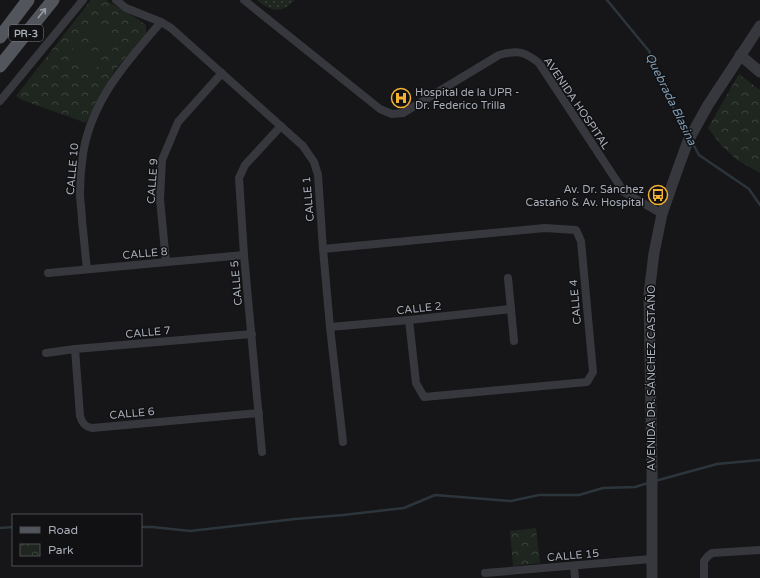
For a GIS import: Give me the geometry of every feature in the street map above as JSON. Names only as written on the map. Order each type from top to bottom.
[{"type":"main road","name":"PR-3","points":[[0,37],[28,0]]},
{"type":"main road","name":"PR-3","points":[[0,66],[53,0]]},
{"type":"street","points":[[0,101],[84,0]]},
{"type":"street","name":"CALLE 1","points":[[116,0],[126,8],[161,22],[171,28],[303,146],[314,162],[318,174],[330,327],[343,442]]},
{"type":"street","name":"AVENIDA HOSPITAL","points":[[244,0],[380,109],[392,114],[403,113],[499,55],[510,52],[520,52],[530,55],[539,63],[624,192],[662,214]]},
{"type":"street","name":"CALLE 10","points":[[87,269],[80,195],[83,153],[87,134],[97,108],[113,81],[142,43],[161,22]]},
{"type":"street","name":"AVENIDA DR. SÁNCHEZ CASTAÑO","points":[[652,578],[649,294],[654,254],[662,214],[688,141],[708,105],[760,26]]},
{"type":"street","points":[[740,55],[760,72]]},
{"type":"street","name":"CALLE 9","points":[[166,262],[160,199],[162,160],[178,122],[222,73]]},
{"type":"street","name":"CALLE 5","points":[[262,452],[244,255],[239,178],[245,165],[281,126]]},
{"type":"street","name":"CALLE 4","points":[[323,249],[545,228],[576,230],[581,242],[593,372],[587,382],[424,397],[416,383],[409,320]]},
{"type":"street","name":"CALLE 8","points":[[48,273],[244,255]]},
{"type":"street","points":[[508,278],[514,341]]},
{"type":"street","name":"CALLE 2","points":[[330,327],[511,310]]},
{"type":"street","name":"CALLE 7","points":[[46,353],[75,349],[252,334]]},
{"type":"street","name":"CALLE 6","points":[[75,349],[80,416],[82,422],[88,427],[92,428],[259,413]]},
{"type":"street","points":[[704,578],[704,561],[708,556],[712,554],[760,550]]},
{"type":"street","name":"CALLE 15","points":[[485,573],[496,575],[651,559]]},
{"type":"street","points":[[574,566],[575,578]]},
{"type":"green space","points":[[91,0],[106,0],[135,17],[146,25],[146,33],[115,70],[86,123],[22,100],[16,96]]},
{"type":"green space","points":[[257,0],[295,0],[285,8],[276,10],[267,7]]},
{"type":"green space","points":[[94,20],[120,39],[110,53],[84,34]]},
{"type":"green space","points":[[79,42],[102,61],[91,75],[68,55]]},
{"type":"green space","points":[[739,74],[760,90],[760,173],[737,160],[721,145],[708,128]]},
{"type":"green space","points":[[536,528],[540,563],[513,566],[510,531]]},
{"type":"waterway","name":"Quebrada Blasina","points":[[607,0],[649,51],[673,107],[688,134]]},
{"type":"waterway","name":"Quebrada Blasina","points":[[692,142],[699,155],[749,189],[760,205]]},
{"type":"waterway","points":[[655,481],[717,464],[760,460]]},
{"type":"waterway","points":[[142,527],[190,531],[404,508],[435,495],[511,501],[539,495],[579,495],[603,488],[635,487],[648,483]]},
{"type":"waterway","points":[[0,528],[12,527]]},
{"type":"place","name":"Hospital de la UPR - Dr. Federico Trilla","points":[[401,98]]},
{"type":"place","name":"Av. Dr. Sánchez Castaño & Av. Hospital","points":[[658,195]]}]
